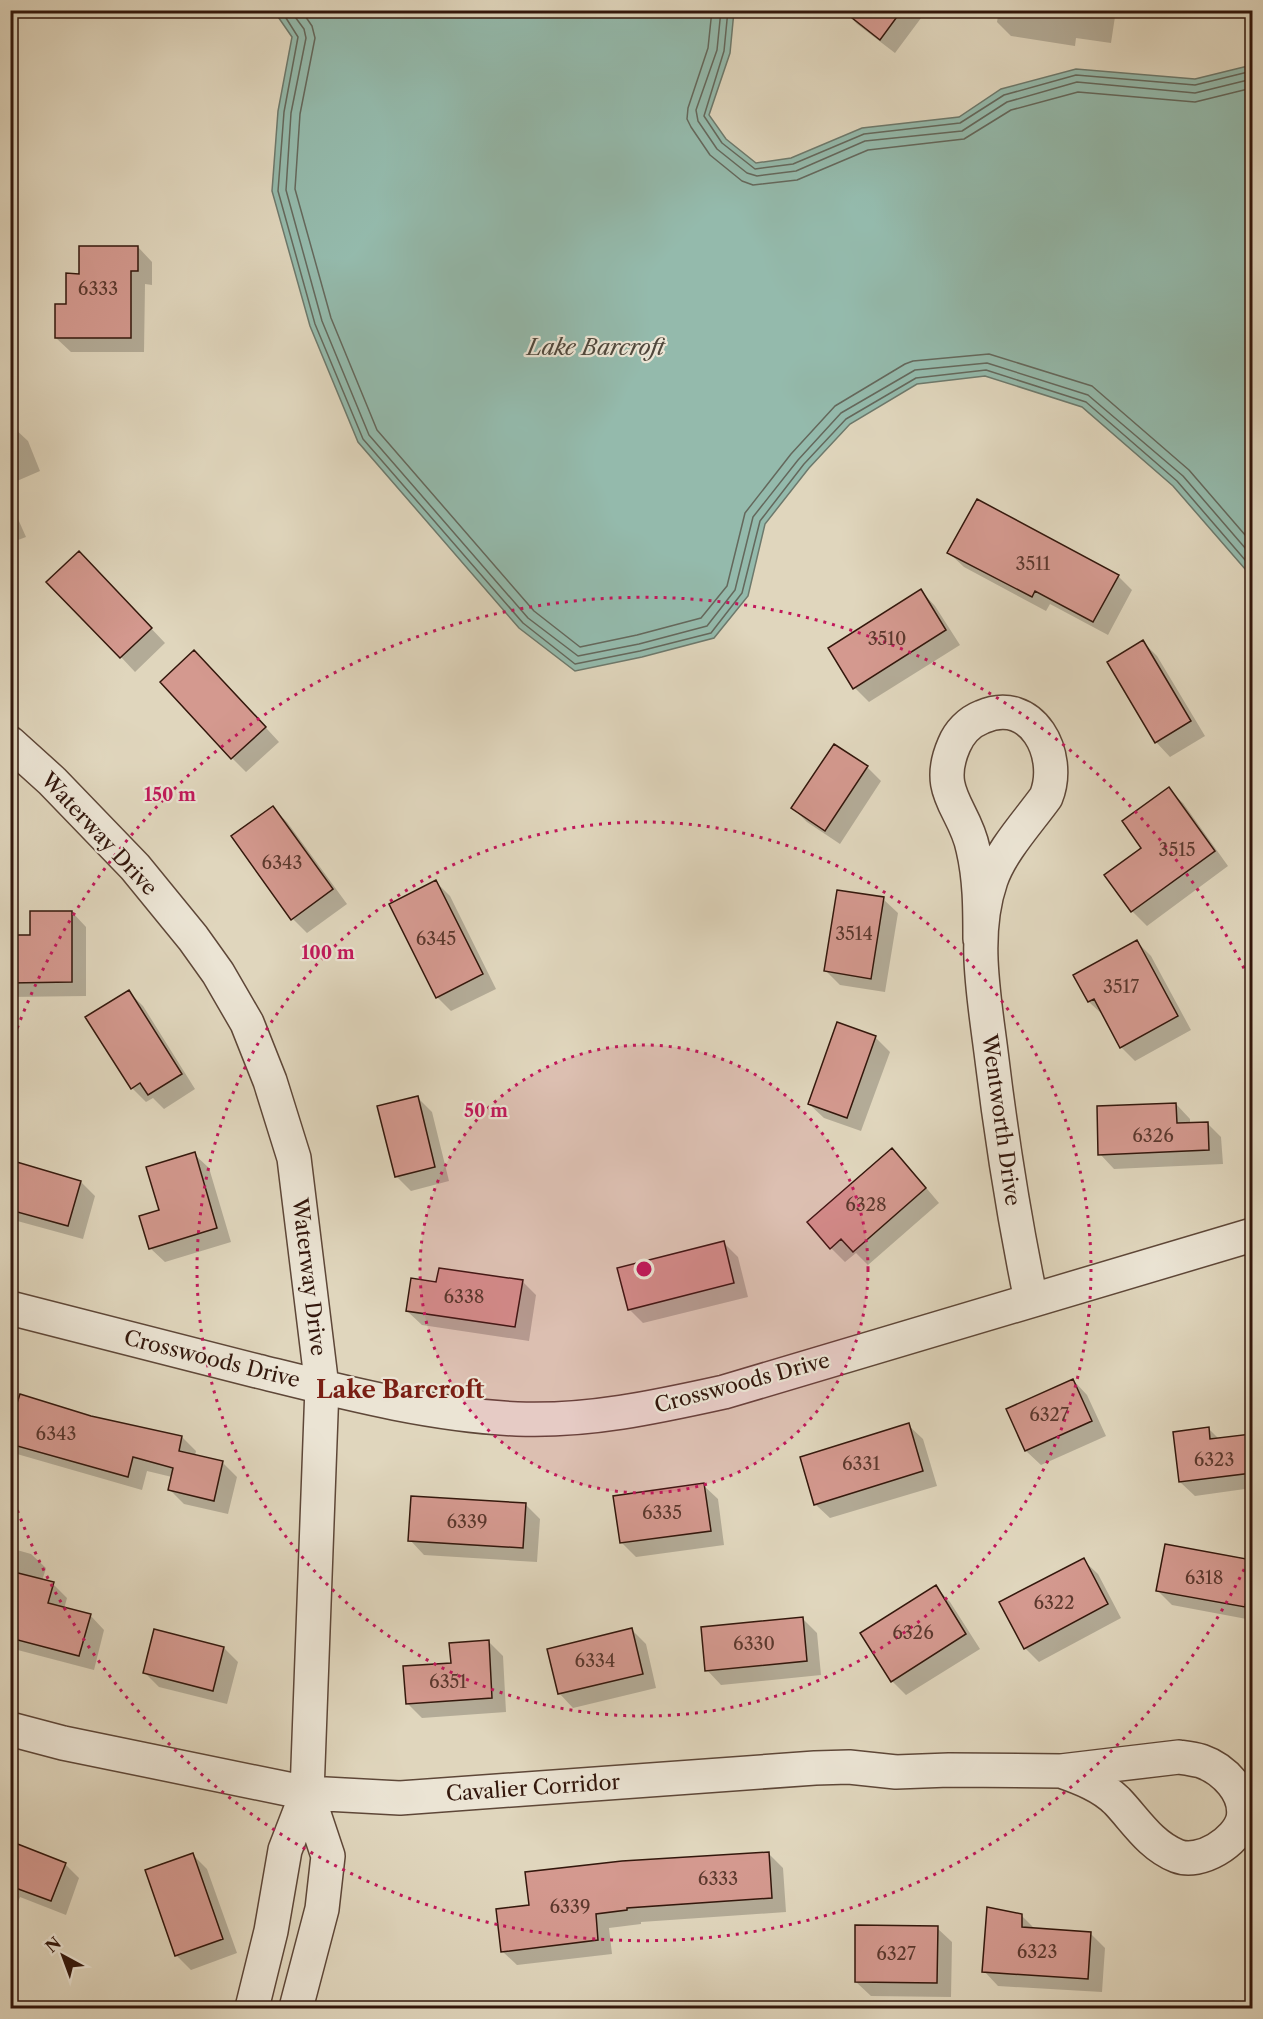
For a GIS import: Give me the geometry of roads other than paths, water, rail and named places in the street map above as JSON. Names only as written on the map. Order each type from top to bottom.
[{"type":"street","name":"Wentworth Drive","points":[[980,939],[985,903],[998,864],[1050,788],[1052,765],[1046,742],[1039,731],[1022,717],[1001,712],[981,717],[959,733],[948,757],[947,783],[973,845],[981,891],[980,939],[984,1000],[1015,1221],[1031,1300]]},
{"type":"street","name":"Waterway Drive","points":[[10,743],[52,781],[135,867],[218,973],[247,1023],[270,1081],[294,1158],[322,1387],[307,1793],[328,1856],[322,1909],[296,2008]]},
{"type":"street","name":"Crosswoods Drive","points":[[10,1308],[322,1387],[398,1403],[471,1415],[518,1419],[585,1417],[655,1407],[723,1392],[1252,1235]]},
{"type":"street","name":"Cavalier Corridor","points":[[10,1729],[63,1743],[307,1793],[400,1798],[815,1768],[849,1767],[896,1772],[1061,1771],[1179,1757],[1202,1762],[1221,1773],[1240,1792],[1244,1807],[1242,1822],[1232,1837],[1215,1851],[1196,1858],[1178,1857],[1152,1841],[1115,1799],[1088,1781],[1061,1771]]},
{"type":"street","points":[[252,2008],[271,1931],[285,1850],[307,1793]]},
{"type":"water","name":"Lake Barcroft","points":[[274,11],[734,11],[730,53],[709,115],[726,139],[756,163],[791,158],[862,128],[959,117],[1001,89],[1076,69],[1195,79],[1252,65],[1252,577],[1173,486],[1082,407],[985,376],[917,384],[850,424],[809,468],[765,524],[748,596],[714,638],[642,657],[575,671],[519,628],[358,442],[310,326],[272,191],[278,111],[292,37]]},
{"type":"district","name":"Lake Barcroft","points":[[400,1390]]}]
